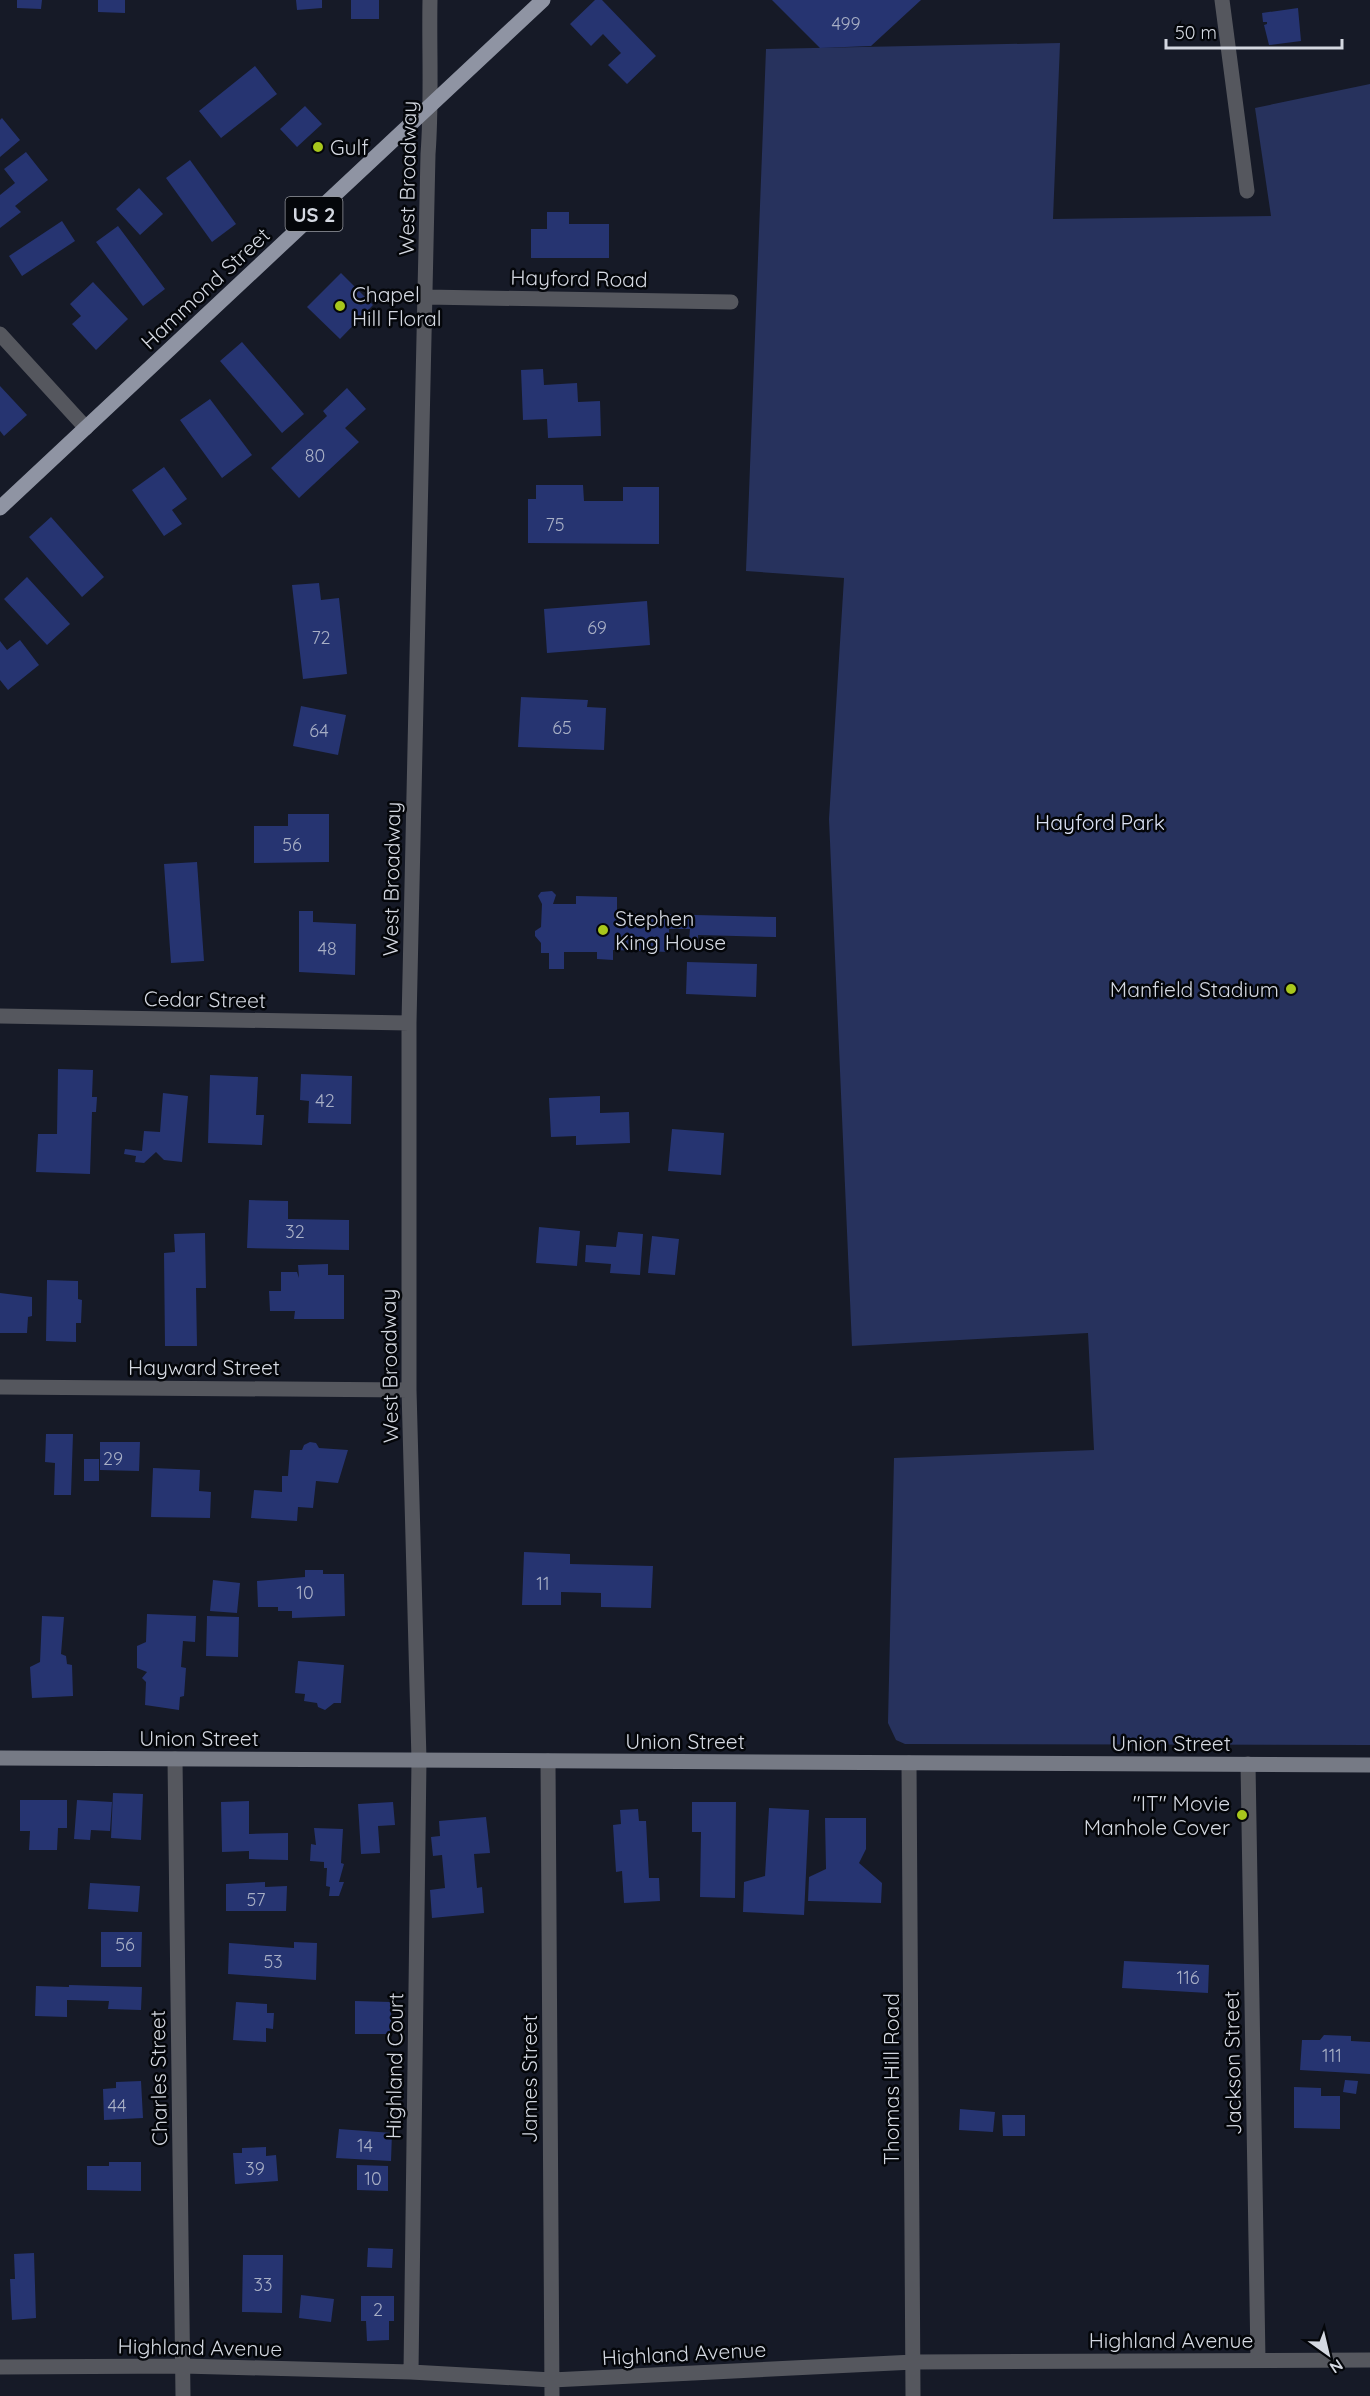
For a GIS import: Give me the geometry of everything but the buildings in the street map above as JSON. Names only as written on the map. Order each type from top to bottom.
[{"type":"main road","name":"Hammond Street","points":[[0,508],[543,0]]},
{"type":"main road","name":"Union Street","points":[[0,1758],[1370,1765]]},
{"type":"street","name":"West Broadway","points":[[419,1760],[409,1389],[409,1023],[428,154],[432,104],[429,71],[430,0]]},
{"type":"street","points":[[1221,0],[1246,191]]},
{"type":"street","name":"Hayford Road","points":[[426,297],[731,302]]},
{"type":"street","points":[[0,334],[86,428]]},
{"type":"street","name":"Cedar Street","points":[[0,1016],[409,1023]]},
{"type":"street","name":"Hayward Street","points":[[0,1388],[409,1389]]},
{"type":"street","name":"Charles Street","points":[[175,1759],[183,2396]]},
{"type":"street","name":"Highland Court","points":[[411,2372],[419,1760]]},
{"type":"street","name":"James Street","points":[[548,1761],[552,2396]]},
{"type":"street","name":"Thomas Hill Road","points":[[909,1763],[913,2396]]},
{"type":"street","name":"Jackson Street","points":[[1248,1764],[1258,2360]]},
{"type":"street","name":"Highland Avenue","points":[[0,2367],[183,2366],[411,2372],[552,2380],[914,2362],[1370,2360]]},
{"type":"green space","name":"Hayford Park","points":[[1060,43],[1053,219],[1271,216],[1255,108],[1370,84],[1370,1745],[905,1744],[896,1740],[888,1723],[894,1458],[1094,1450],[1088,1333],[852,1346],[829,819],[844,578],[746,571],[766,49]]},
{"type":"place","name":"Gulf","points":[[318,147]]},
{"type":"place","name":"Chapel Hill Floral","points":[[340,306]]},
{"type":"place","name":"Stephen King House","points":[[603,930]]},
{"type":"place","name":"Manfield Stadium","points":[[1291,989]]},
{"type":"place","name":"\"IT\" Movie Manhole Cover","points":[[1242,1815]]}]
